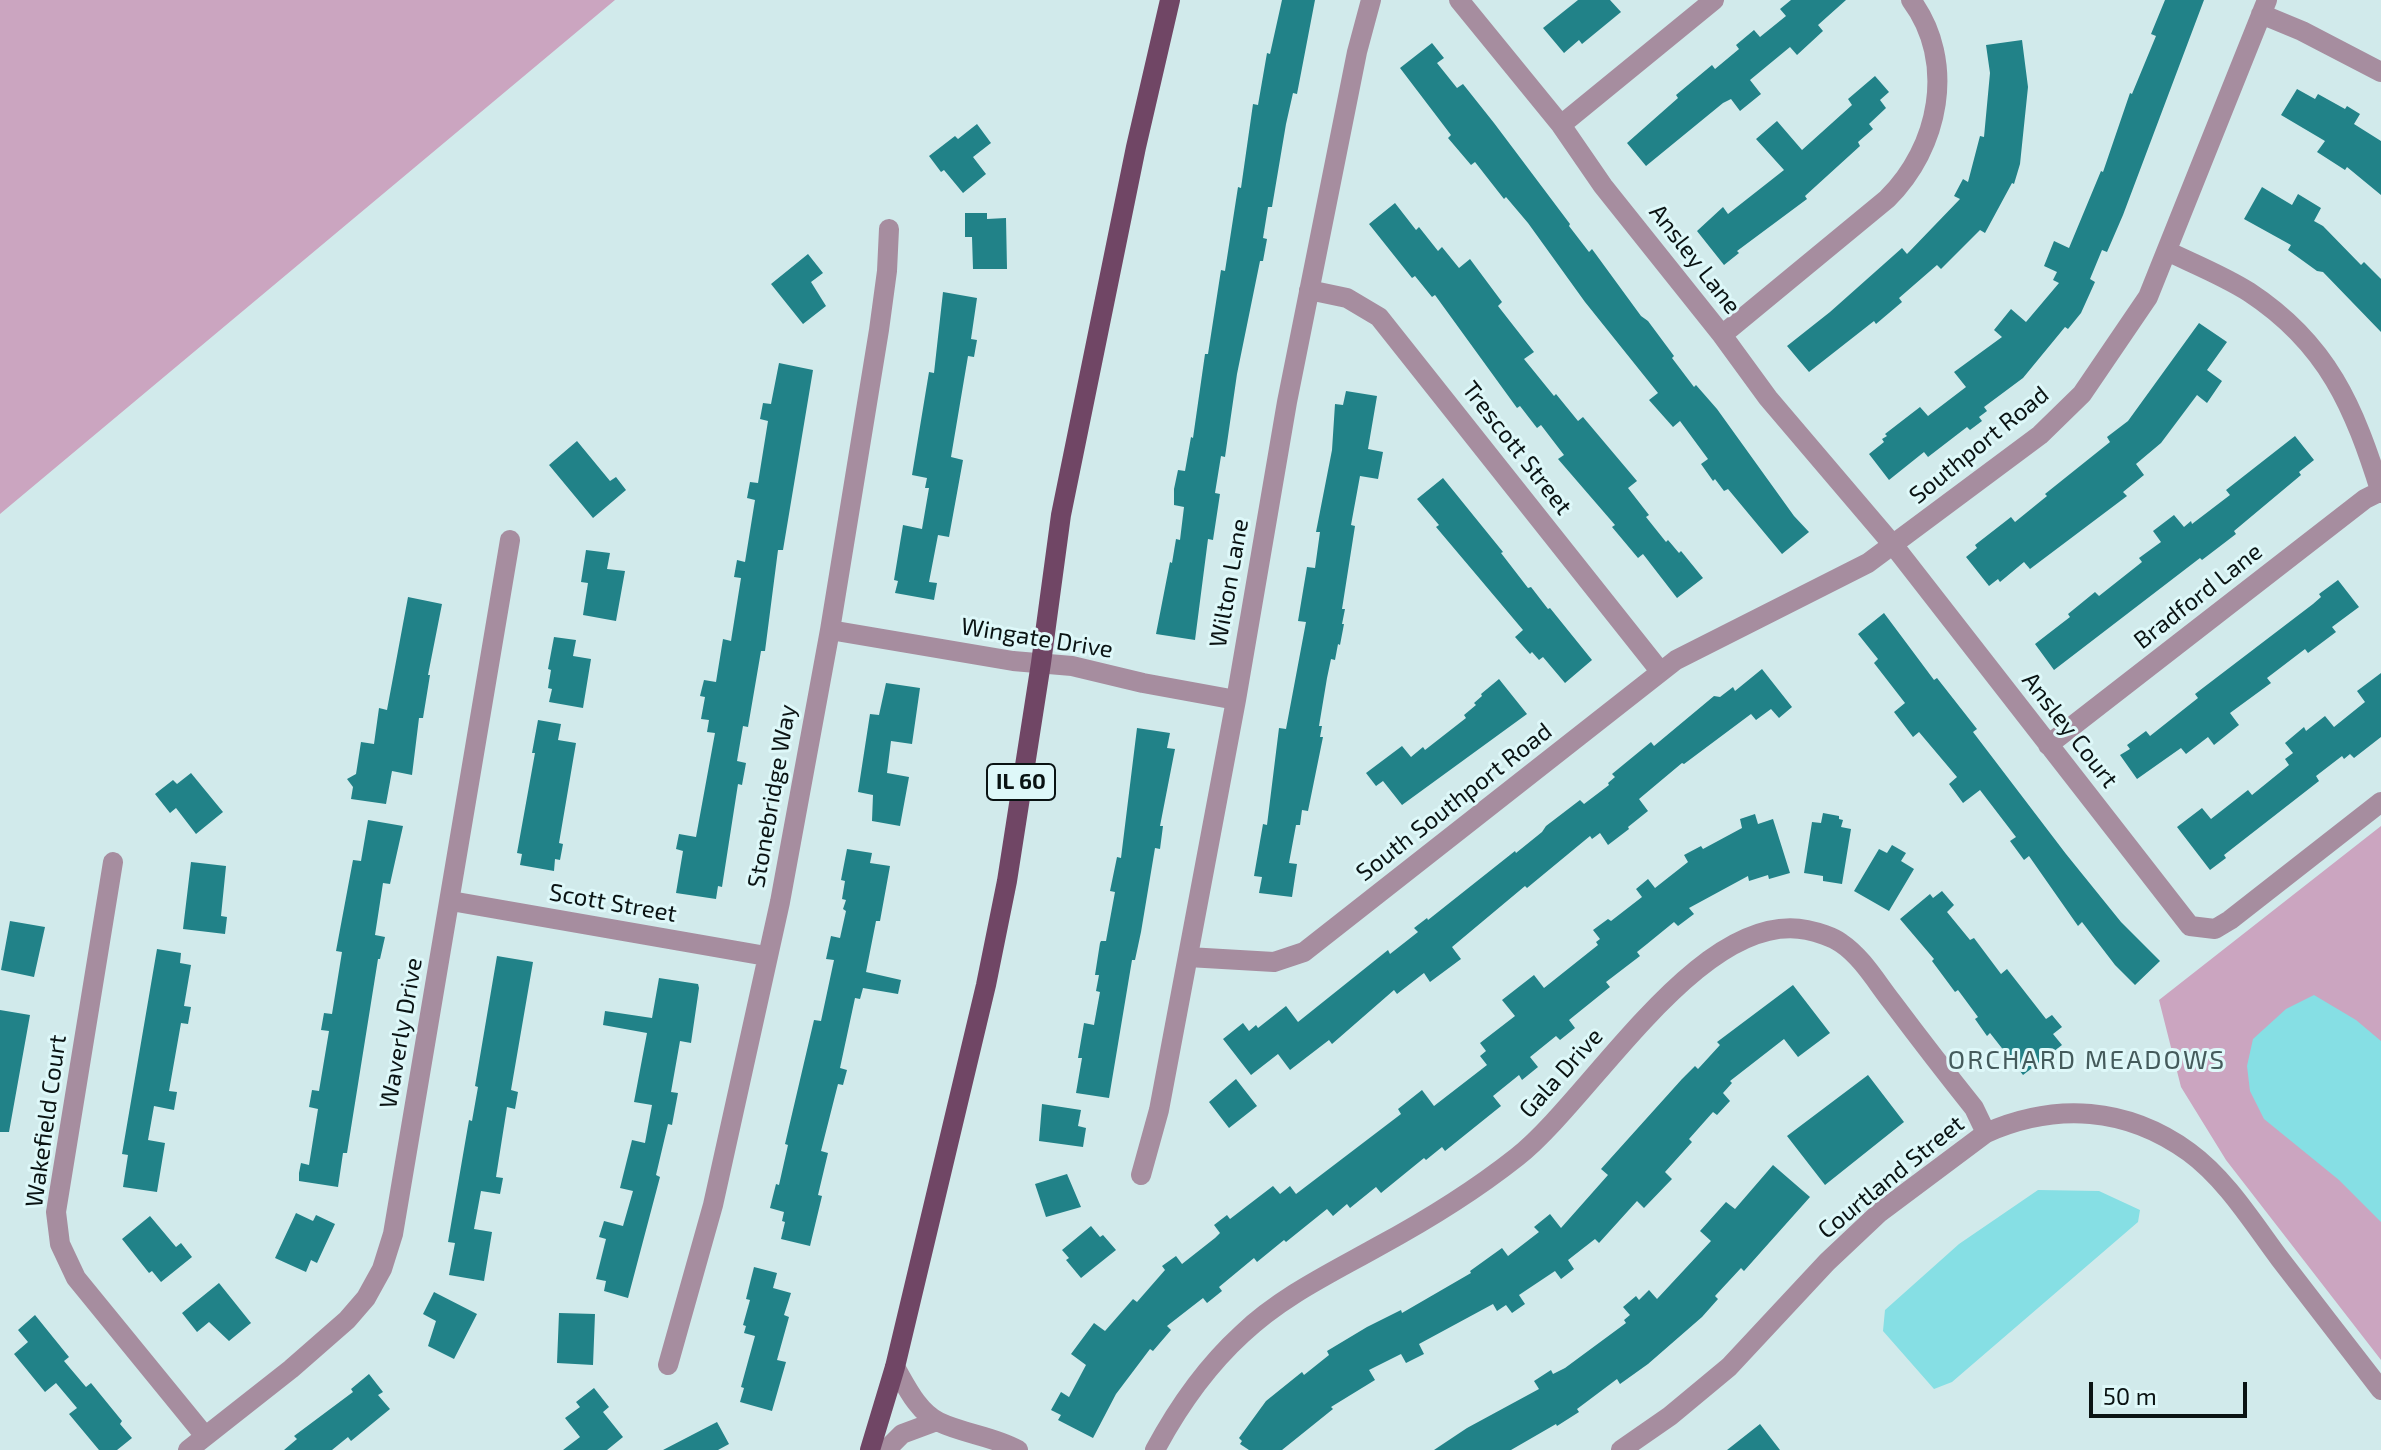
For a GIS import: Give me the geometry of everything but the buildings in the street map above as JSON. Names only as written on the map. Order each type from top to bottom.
[{"type":"main road","name":"IL 60","points":[[870,1450],[895,1367],[986,985],[1007,881],[1061,515],[1136,147],[1170,0]]},
{"type":"street","name":"Wilton Lane","points":[[1141,1175],[1159,1110],[1188,957],[1287,402],[1357,52],[1371,0]]},
{"type":"street","name":"Ansley Lane","points":[[1459,0],[1561,125],[1603,186],[1798,436],[1894,546]]},
{"type":"street","points":[[1561,125],[1714,0]]},
{"type":"street","points":[[1722,335],[1887,199],[1919,159],[1933,125],[1938,86],[1932,42],[1911,0]]},
{"type":"street","points":[[2264,7],[2381,72]]},
{"type":"street","name":"Southport Road","points":[[1735,630],[1868,563],[1894,546],[2040,435],[2082,394],[2148,297],[2264,7]]},
{"type":"street","name":"Stonebridge Way","points":[[668,1365],[713,1205],[780,902],[830,630],[879,330],[889,229]]},
{"type":"street","points":[[2167,251],[2246,290],[2274,310],[2309,343],[2343,391],[2362,432],[2381,492]]},
{"type":"street","name":"Trescott Street","points":[[1309,290],[1347,298],[1379,317],[1660,671]]},
{"type":"street","name":"Bradford Lane","points":[[2048,745],[2365,499],[2381,492]]},
{"type":"street","name":"Waverly Drive","points":[[188,1450],[291,1369],[347,1320],[366,1298],[382,1269],[393,1234],[510,540]]},
{"type":"street","name":"Ansley Court","points":[[1894,546],[2190,926],[2215,929],[2381,802]]},
{"type":"street","name":"Wingate Drive","points":[[830,630],[1013,661],[1072,666],[1236,700]]},
{"type":"street","name":"South Southport Road","points":[[1188,957],[1274,962],[1304,952],[1660,671],[1735,630]]},
{"type":"street","name":"Wakefield Court","points":[[113,862],[56,1212],[60,1244],[76,1278],[205,1436]]},
{"type":"street","name":"Scott Street","points":[[451,901],[766,956]]},
{"type":"street","name":"Gala Drive","points":[[1155,1450],[1204,1373],[1243,1333],[1307,1284],[1381,1246],[1456,1201],[1519,1155],[1634,1031],[1701,965],[1737,941],[1770,929],[1806,930],[1840,942],[1864,966],[1974,1108],[1986,1133]]},
{"type":"street","name":"Courtland Street","points":[[1621,1450],[1670,1416],[1729,1367],[1827,1262],[1879,1213],[1986,1133],[2007,1124],[2035,1118],[2081,1113],[2120,1117],[2157,1132],[2191,1153],[2228,1191],[2381,1390]]},
{"type":"street","points":[[895,1367],[914,1399],[937,1421],[1001,1441],[1018,1450]]},
{"type":"street","points":[[886,1450],[902,1434],[937,1421]]},
{"type":"shaded area","points":[[0,0],[615,0],[0,514]]},
{"type":"shaded area","points":[[2381,826],[2381,1360],[2226,1160],[2181,1087],[2159,1000]]},
{"type":"water","points":[[2314,995],[2356,1020],[2381,1041],[2381,1222],[2339,1180],[2264,1119],[2250,1091],[2247,1066],[2253,1039],[2286,1009]]},
{"type":"water","points":[[2038,1190],[2099,1191],[2140,1210],[2138,1222],[1952,1382],[1934,1389],[1883,1331],[1885,1310],[1959,1244]]},
{"type":"district","name":"ORCHARD MEADOWS","points":[[2087,1060]]}]
